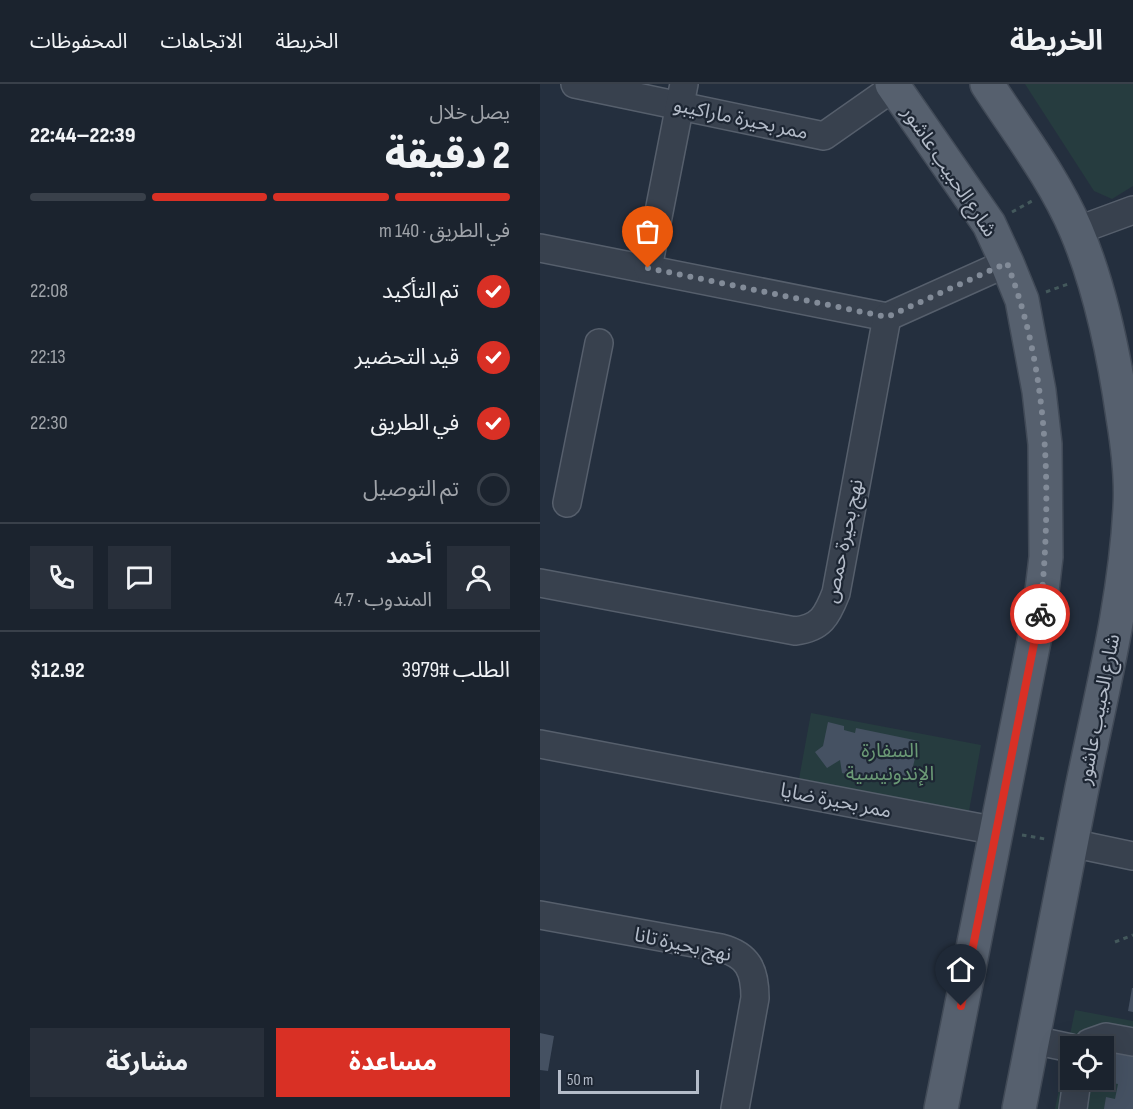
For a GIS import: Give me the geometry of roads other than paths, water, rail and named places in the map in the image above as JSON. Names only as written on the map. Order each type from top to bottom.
[{"type":"main road","name":"شارع الحبيب عاشور","points":[[987,84],[1056,189],[1077,231],[1092,276],[1118,378],[1128,453],[1130,505],[1130,545],[1019,1109]]},
{"type":"main road","name":"شارع الحبيب عاشور","points":[[893,85],[989,224],[1007,263],[1022,300],[1039,391],[1045,444],[1046,557],[1039,616],[941,1109]]},
{"type":"street","name":"ممر بحيرة ماراكيبو","points":[[575,84],[682,95],[824,136],[893,85]]},
{"type":"street","points":[[648,268],[682,95]]},
{"type":"street","points":[[1077,231],[1133,210]]},
{"type":"street","points":[[540,248],[887,317],[1007,263]]},
{"type":"street","name":"نهج بحيرة حمص","points":[[540,583],[795,631],[808,629],[821,621],[830,609],[836,593],[887,317]]},
{"type":"street","points":[[567,503],[599,343]]},
{"type":"street","name":"ممر بحيرة ضايا","points":[[540,744],[997,831]]},
{"type":"street","points":[[1071,843],[1133,856]]},
{"type":"street","name":"نهج بحيرة تانا","points":[[540,915],[721,948],[735,952],[748,962],[755,984],[755,998],[735,1109]]},
{"type":"street","points":[[1114,1038],[1133,1042]]},
{"type":"street","points":[[1033,1040],[1060,1046]]},
{"type":"street","points":[[1072,1109],[1075,1090]]},
{"type":"park label","name":"السفارة الإندونيسية","points":[[890,762]]}]
